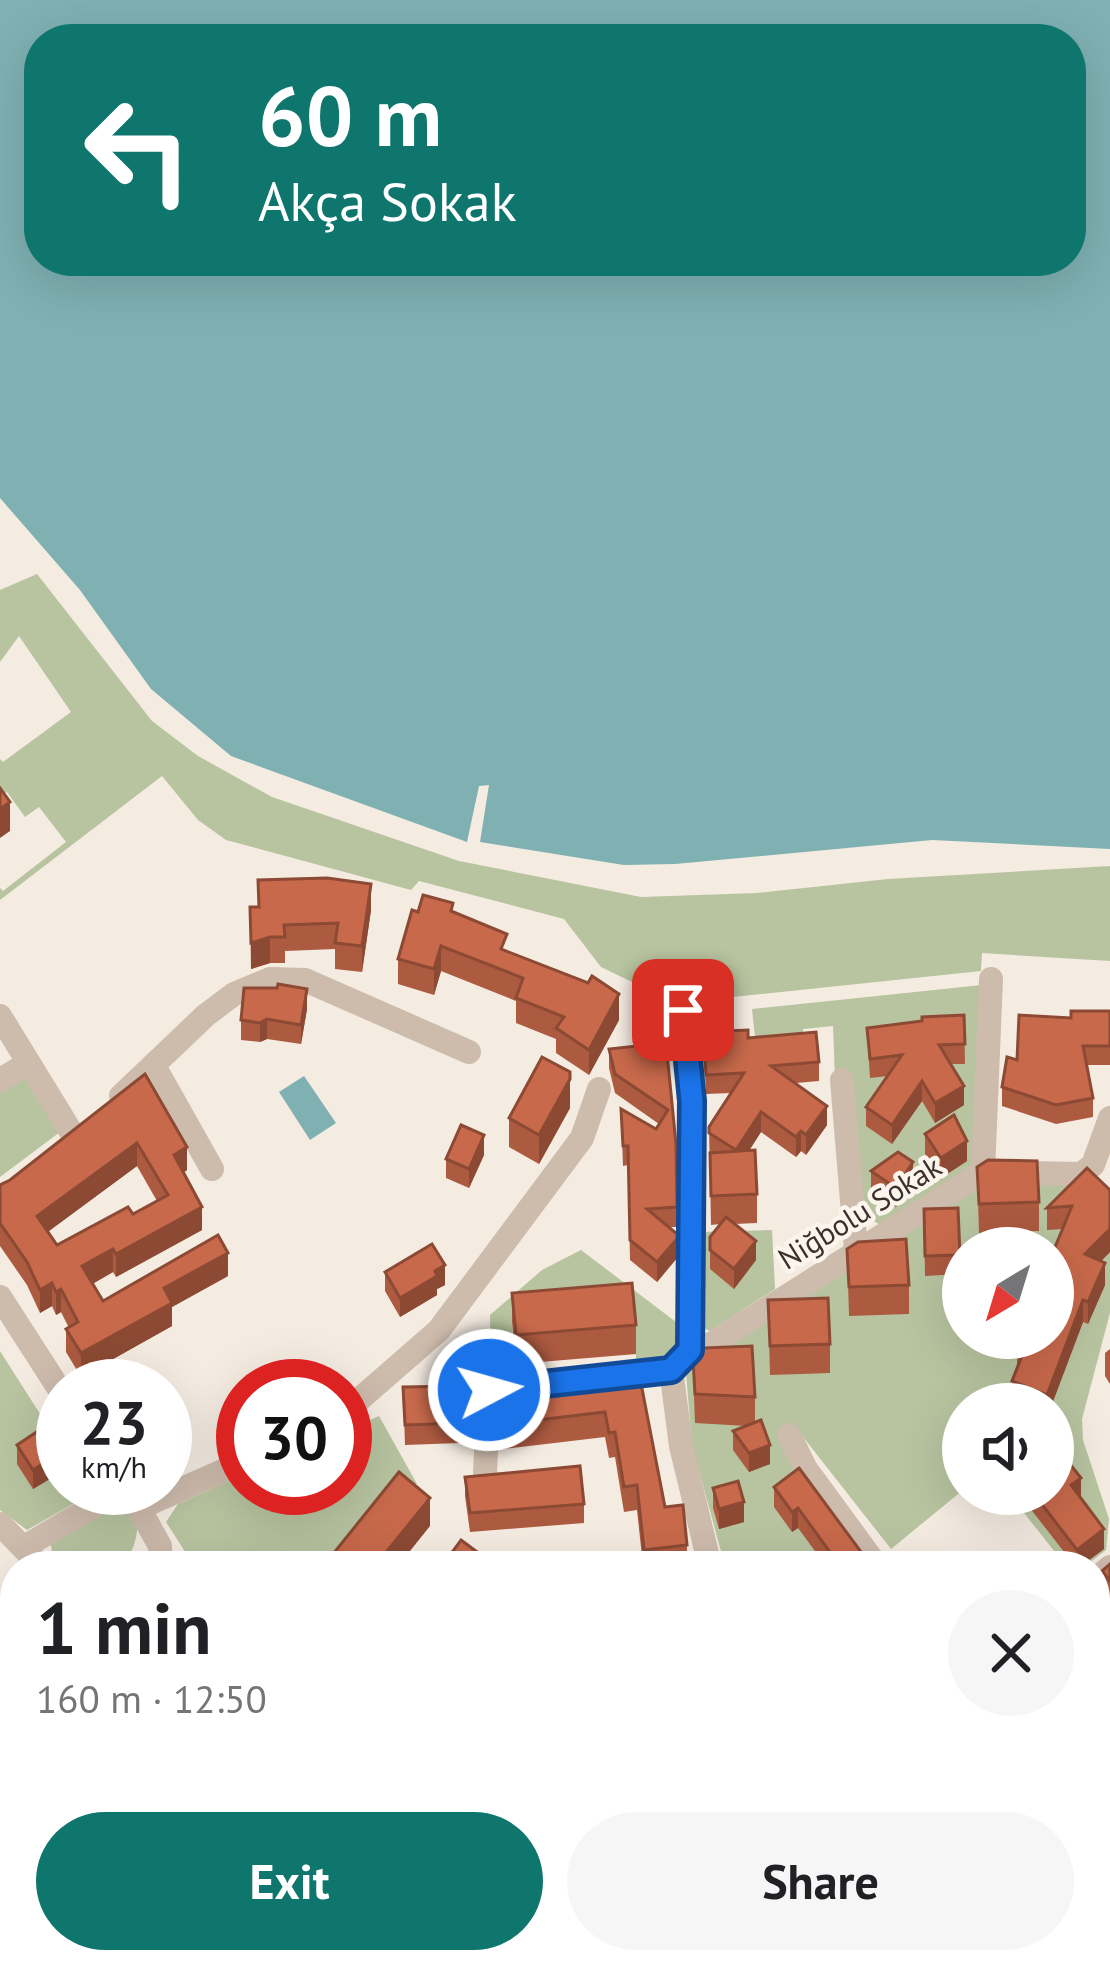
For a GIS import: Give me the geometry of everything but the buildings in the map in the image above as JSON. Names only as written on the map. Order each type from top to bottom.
[{"type":"street","points":[[0,1016],[27,1064],[80,1129],[220,1004],[270,979],[305,980],[469,1052]]},
{"type":"street","points":[[983,1172],[992,979]]},
{"type":"street","points":[[683,1010],[692,1101],[690,1350]]},
{"type":"street","points":[[0,1080],[27,1064]]},
{"type":"street","points":[[154,1066],[212,1169]]},
{"type":"street","points":[[842,1080],[856,1249]]},
{"type":"street","points":[[372,1388],[439,1330],[582,1138],[598,1089]]},
{"type":"street","name":"Niğbolu Sokak","points":[[706,1551],[659,1371],[690,1350],[713,1343],[983,1172],[1081,1174],[1093,1166],[1110,1118]]},
{"type":"street","points":[[0,1298],[40,1359]]},
{"type":"street","points":[[485,1473],[489,1390],[557,1383]]},
{"type":"street","points":[[789,1435],[806,1469],[866,1551]]},
{"type":"street","points":[[41,1551],[97,1515]]},
{"type":"street","points":[[141,1515],[160,1551]]},
{"type":"street","points":[[0,1524],[28,1551]]},
{"type":"green space","points":[[37,574],[152,721],[198,756],[272,797],[459,861],[641,897],[757,893],[888,879],[1110,866],[1110,961],[982,953],[981,971],[675,1003],[601,967],[564,919],[419,881],[411,890],[226,840],[198,820],[162,776],[0,900],[0,888],[3,891],[66,842],[39,807],[25,817],[7,792],[0,796],[0,759],[3,762],[71,712],[19,636],[0,662],[0,590]]},
{"type":"green space","points":[[982,985],[975,1166],[880,1225],[859,1211],[835,1077],[833,1026],[803,1029],[803,1043],[756,1047],[752,1009]]},
{"type":"green space","points":[[25,1075],[60,1132],[0,1177],[0,1090]]},
{"type":"green space","points":[[1089,1182],[1110,1202],[1110,1313],[1082,1419],[1083,1440],[1109,1519],[1105,1551],[1054,1551],[1026,1515],[1074,1515],[1074,1383],[942,1383],[942,1507],[891,1549],[796,1428],[859,1551],[721,1551],[692,1445],[686,1373],[976,1184]]},
{"type":"green space","points":[[772,1230],[775,1289],[710,1331],[701,1327],[702,1232]]},
{"type":"green space","points":[[581,1250],[680,1325],[672,1356],[636,1365],[636,1354],[512,1323],[515,1369],[491,1372],[490,1315],[542,1270]]},
{"type":"green space","points":[[0,1351],[36,1408],[36,1515],[54,1515],[27,1530],[0,1510]]},
{"type":"green space","points":[[379,1416],[417,1484],[391,1489],[372,1513],[372,1419]]},
{"type":"green space","points":[[216,1487],[216,1515],[370,1515],[342,1551],[185,1551],[166,1522],[171,1515],[192,1515],[192,1498]]},
{"type":"green space","points":[[95,1515],[138,1515],[131,1551],[52,1551],[50,1538]]},
{"type":"water","points":[[0,0],[1110,0],[1110,849],[932,840],[624,865],[480,842],[489,785],[479,786],[467,842],[231,756],[151,689],[80,590],[0,498]]},
{"type":"water","points":[[304,1076],[336,1123],[310,1140],[279,1092]]},
{"type":"route","points":[[489,1390],[671,1370],[690,1350],[692,1101],[683,1010]]}]
